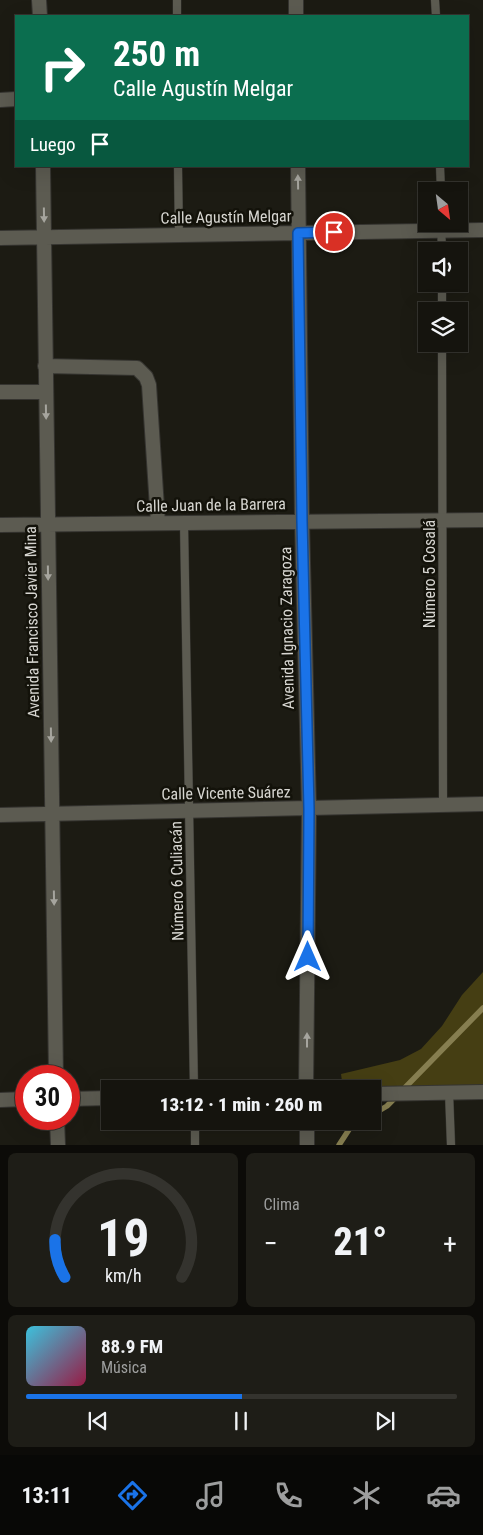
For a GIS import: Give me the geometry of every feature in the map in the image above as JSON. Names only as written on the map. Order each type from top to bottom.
[{"type":"street","points":[[39,0],[40,15]]},
{"type":"street","points":[[296,0],[296,15]]},
{"type":"street","points":[[0,100],[15,99]]},
{"type":"street","name":"Avenida Francisco Javier Mina","points":[[43,167],[56,1065]]},
{"type":"street","name":"Avenida Ignacio Zaragoza","points":[[298,167],[302,521],[309,809],[306,1080]]},
{"type":"street","name":"Calle Agustín Melgar","points":[[0,238],[179,236],[418,228]]},
{"type":"street","name":"Calle Agustín Melgar","points":[[468,229],[483,230]]},
{"type":"street","points":[[45,366],[137,368],[146,377],[149,385],[158,523]]},
{"type":"street","points":[[0,392],[46,392]]},
{"type":"street","name":"Calle Juan de la Barrera","points":[[0,525],[483,520]]},
{"type":"street","name":"Calle Vicente Suárez","points":[[0,815],[483,804]]},
{"type":"street","points":[[381,1094],[483,1092]]},
{"type":"street","points":[[80,1098],[101,1098]]},
{"type":"street","points":[[0,1100],[15,1100]]},
{"type":"street","points":[[57,1130],[58,1145]]},
{"type":"street","points":[[307,1130],[307,1145]]},
{"type":"lane","points":[[177,0],[177,15]]},
{"type":"lane","points":[[436,0],[436,15]]},
{"type":"lane","points":[[178,167],[179,236]]},
{"type":"lane","points":[[440,167],[440,182]]},
{"type":"lane","name":"Número 5 Cosalá","points":[[442,352],[443,805]]},
{"type":"lane","name":"Número 6 Culiacán","points":[[184,523],[194,1080]]},
{"type":"lane","points":[[449,1092],[450,1145]]},
{"type":"lane","points":[[195,1130],[195,1145]]},
{"type":"shaded area","points":[[483,972],[483,1086],[381,1088],[381,1080],[342,1080],[341,1074],[400,1060],[421,1049],[442,1026],[462,995]]},
{"type":"waterway","points":[[381,1110],[387,1106],[483,1008]]},
{"type":"waterway","points":[[339,1145],[349,1130]]},
{"type":"route","points":[[308,957],[309,809],[298,233],[334,232]]}]
